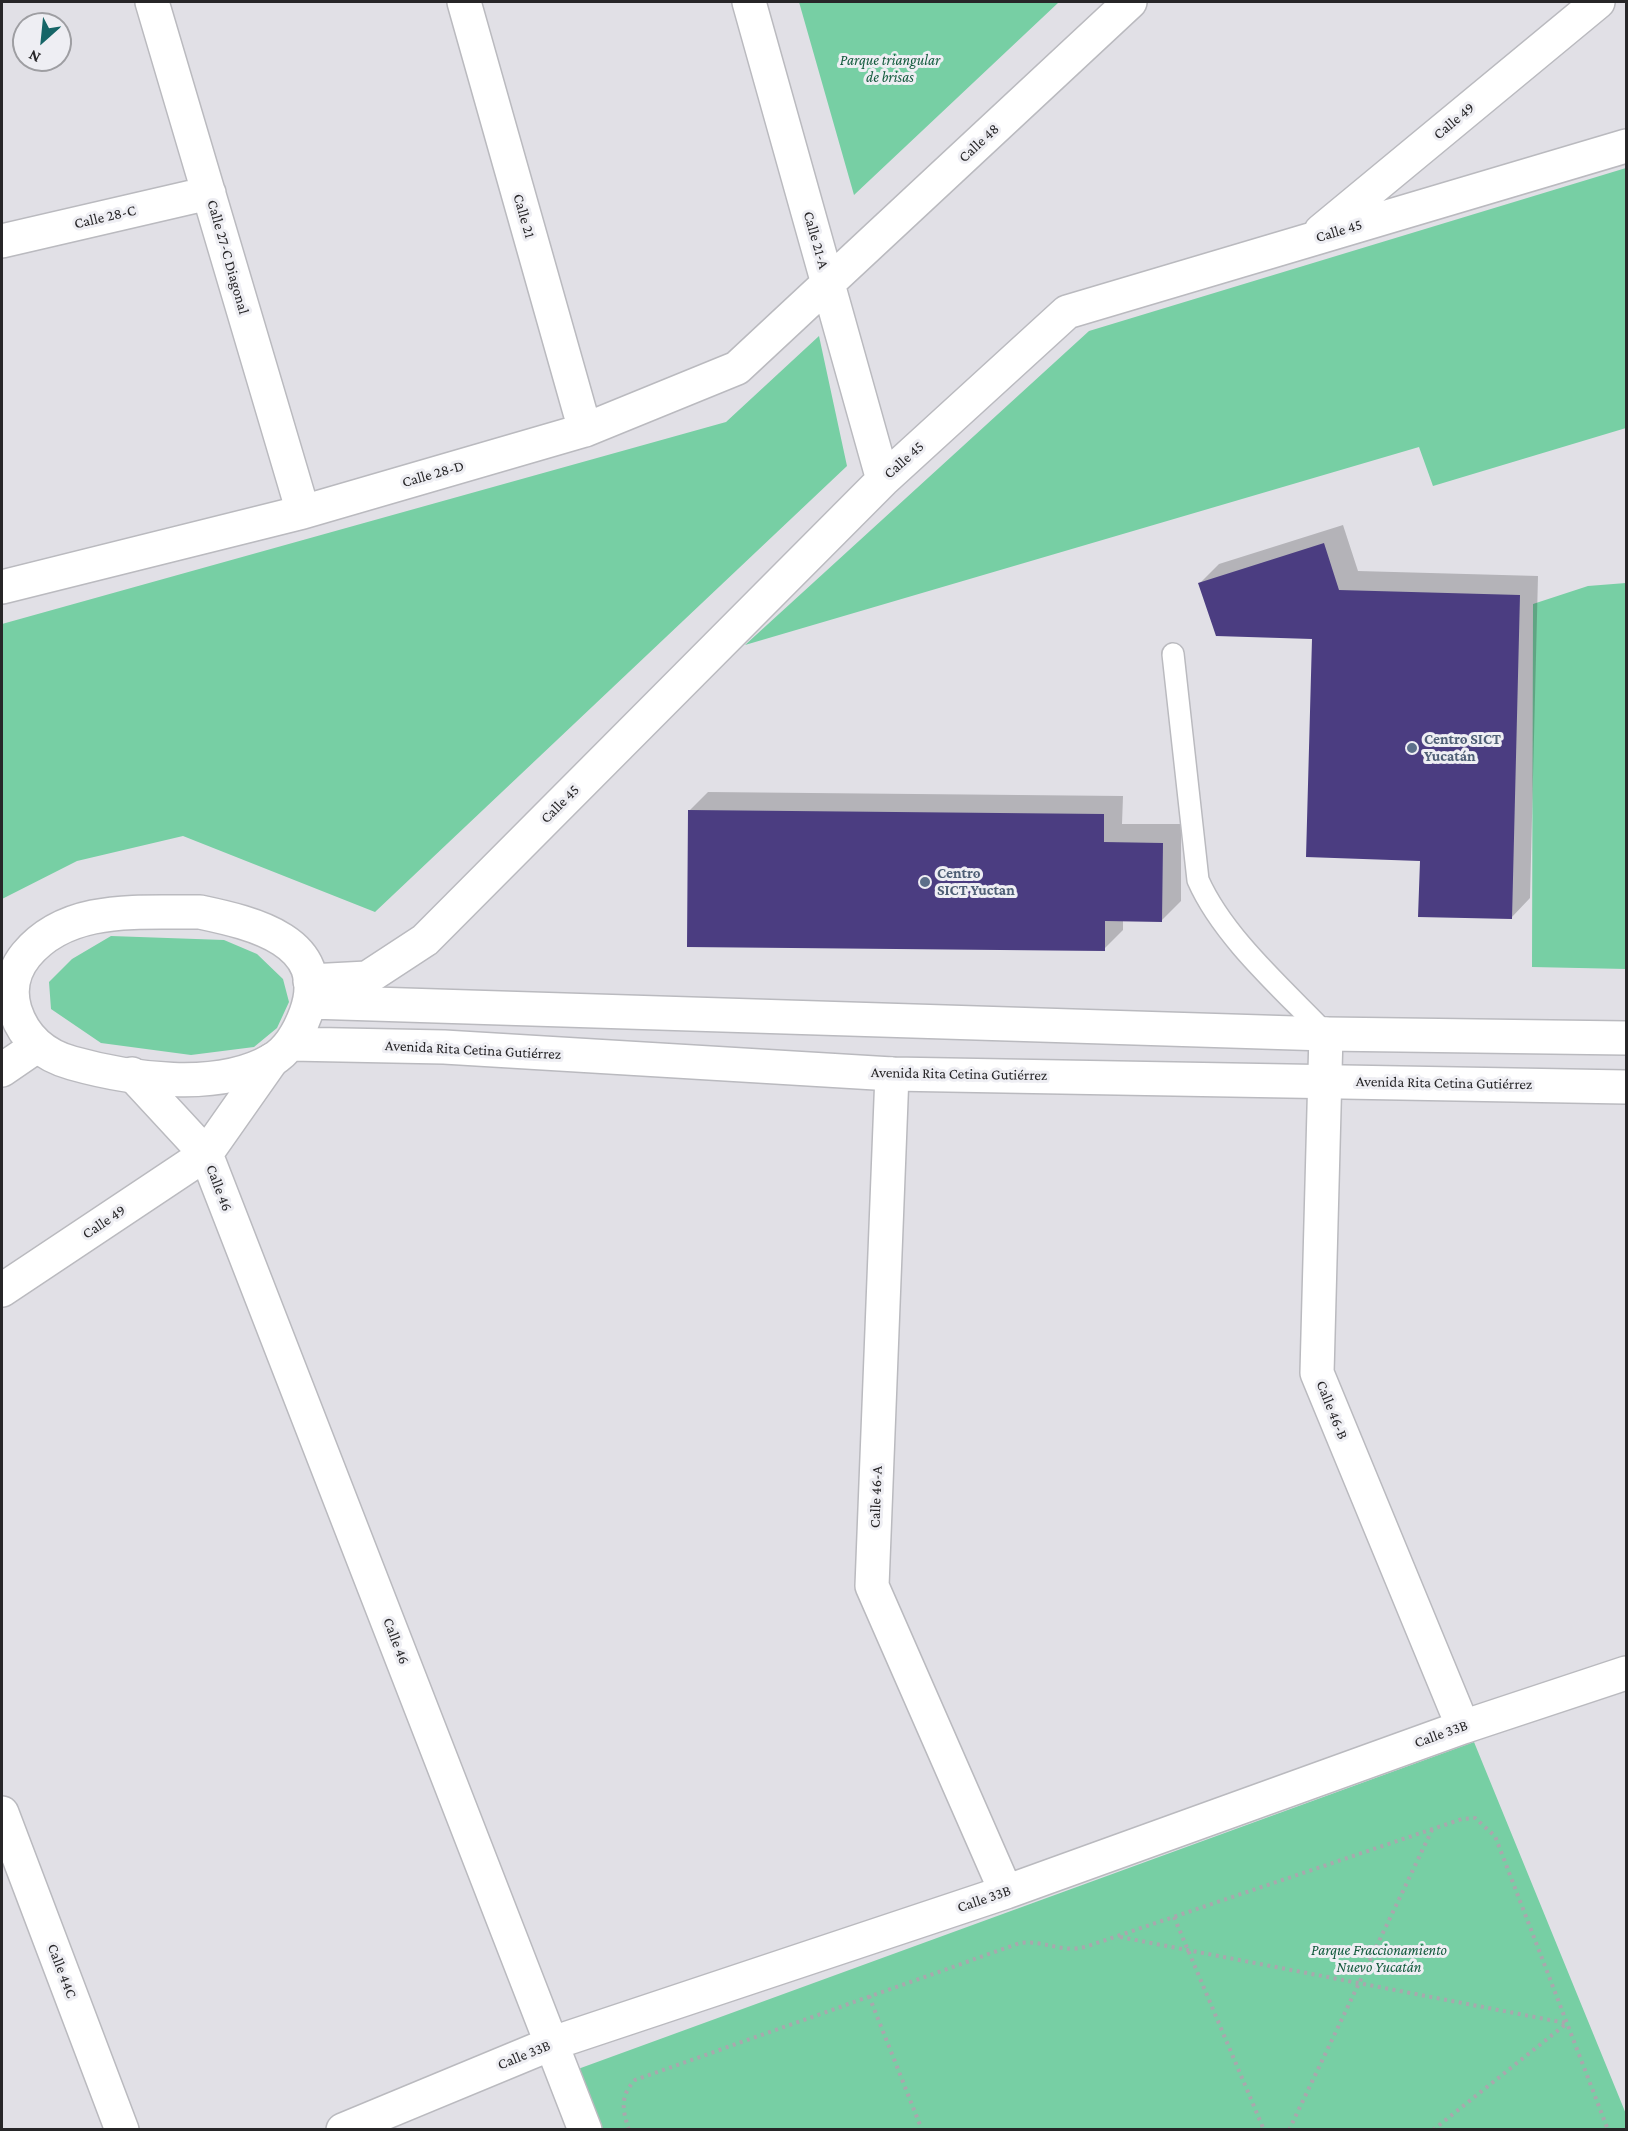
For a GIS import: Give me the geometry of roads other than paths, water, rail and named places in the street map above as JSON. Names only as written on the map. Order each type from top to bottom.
[{"type":"street","name":"Calle 27-C Diagonal","points":[[152,2],[303,512]]},
{"type":"street","name":"Calle 21","points":[[464,2],[585,430]]},
{"type":"street","name":"Calle 21-A","points":[[749,2],[883,480]]},
{"type":"street","name":"Calle 48","points":[[828,284],[1130,2]]},
{"type":"street","name":"Calle 49","points":[[1311,240],[1598,2]]},
{"type":"street","name":"Calle 45","points":[[310,992],[367,978],[425,940],[883,480],[1067,312],[1626,146]]},
{"type":"street","name":"Calle 28-C","points":[[2,241],[209,193]]},
{"type":"street","name":"Calle 28-D","points":[[2,587],[303,512],[585,430],[737,368],[828,284]]},
{"type":"street","points":[[2,1070],[20,1036],[9,967],[37,942],[64,925],[103,914],[200,912],[244,921],[282,937],[303,957],[310,992],[1326,1034],[1626,1038]]},
{"type":"street","name":"Calle 46","points":[[206,1154],[282,1052],[310,992]]},
{"type":"street","name":"Calle 46-B","points":[[1326,1034],[1327,1081],[1317,1373],[1462,1727]]},
{"type":"street","points":[[20,1036],[64,1061],[171,1080],[232,1075],[282,1052]]},
{"type":"street","name":"Avenida Rita Cetina Gutiérrez","points":[[282,1052],[444,1047],[892,1074],[1626,1086]]},
{"type":"street","name":"Calle 46","points":[[132,1074],[206,1154],[585,2130]]},
{"type":"street","name":"Calle 46-A","points":[[892,1074],[872,1586],[1006,1892]]},
{"type":"street","name":"Calle 49","points":[[2,1290],[206,1154]]},
{"type":"street","name":"Calle 33B","points":[[344,2130],[553,2043],[1006,1892],[1462,1727],[1626,1673]]},
{"type":"street","name":"Calle 44C","points":[[2,1813],[122,2130]]},
{"type":"lane","points":[[1173,654],[1198,880],[1207,900],[1238,939],[1326,1034]]},
{"type":"place","name":"Centro SICT Yucatán","points":[[1412,748]]},
{"type":"place","name":"Centro SICT Yuctan","points":[[925,882]]},
{"type":"park label","name":"Parque triangular de brisas","points":[[890,68]]},
{"type":"park label","name":"Parque Fraccionamiento Nuevo Yucatán","points":[[1379,1958]]}]
